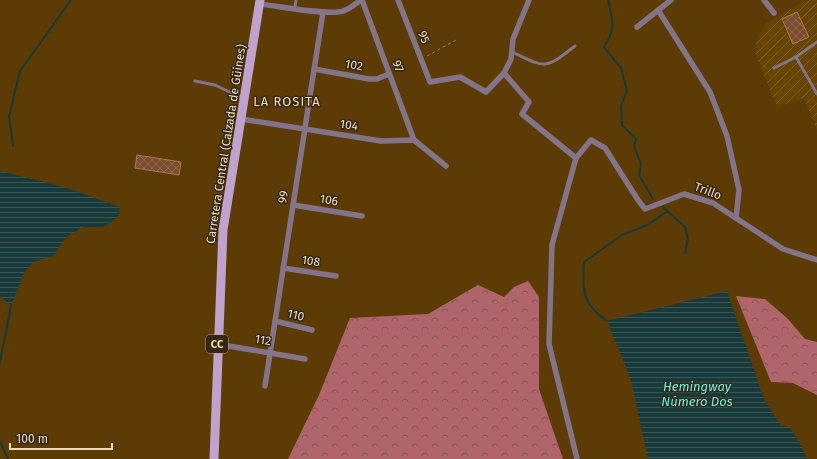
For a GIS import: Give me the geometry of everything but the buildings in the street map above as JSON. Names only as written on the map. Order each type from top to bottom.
[{"type":"main road","name":"Carretera Central (Calzada de Güines)","points":[[214,459],[217,344],[223,230],[260,2]]},
{"type":"street","points":[[260,2],[323,12],[341,12],[362,0]]},
{"type":"street","name":"97","points":[[362,0],[414,140]]},
{"type":"street","name":"95","points":[[398,0],[430,82],[460,77],[486,92],[504,73]]},
{"type":"street","points":[[529,0],[513,39],[511,59],[504,73],[529,102],[522,114],[576,158],[552,245],[549,344],[577,459]]},
{"type":"street","points":[[637,27],[672,0]]},
{"type":"street","points":[[764,0],[774,13]]},
{"type":"street","points":[[658,10],[710,92],[727,136],[739,190],[736,218]]},
{"type":"street","name":"99","points":[[265,386],[323,12]]},
{"type":"street","name":"102","points":[[314,69],[369,79],[377,79],[389,74]]},
{"type":"street","name":"104","points":[[241,119],[381,141],[414,140]]},
{"type":"street","points":[[414,140],[446,166]]},
{"type":"street","name":"Trillo","points":[[576,158],[591,140],[605,148],[638,200],[646,209],[684,194],[713,203],[783,249],[817,260]]},
{"type":"street","name":"106","points":[[293,205],[362,216]]},
{"type":"street","name":"108","points":[[283,268],[336,276]]},
{"type":"street","name":"110","points":[[275,321],[312,330]]},
{"type":"street","name":"112","points":[[217,344],[305,359]]},
{"type":"lane","points":[[295,7],[296,0]]},
{"type":"lane","points":[[774,68],[796,57],[817,42]]},
{"type":"lane","points":[[512,52],[540,65],[554,63],[574,46]]},
{"type":"lane","points":[[796,57],[816,89],[817,94]]},
{"type":"lane","points":[[195,80],[215,85],[244,99]]},
{"type":"path","points":[[421,59],[456,40]]},
{"type":"shaded area","points":[[806,0],[817,0],[817,130],[804,98],[777,107],[755,52],[757,38],[766,24]]},
{"type":"green space","points":[[528,281],[539,297],[539,389],[563,459],[288,459],[319,395],[350,318],[428,314],[478,285],[504,297],[514,287]]},
{"type":"green space","points":[[736,296],[765,299],[788,319],[805,339],[817,342],[817,395],[793,383],[771,382]]},
{"type":"water","points":[[0,171],[67,188],[120,207],[118,216],[110,223],[103,227],[83,227],[66,237],[54,255],[34,262],[24,273],[11,306],[0,296]]},
{"type":"water","name":"Hemingway Número Dos","points":[[727,291],[764,399],[781,426],[790,427],[808,459],[648,459],[631,380],[607,321]]},
{"type":"waterway","points":[[13,146],[9,116],[20,71],[71,0]]},
{"type":"waterway","points":[[608,0],[612,29],[604,47],[621,68],[627,91],[621,106],[622,125],[636,139],[634,146],[641,165],[639,175],[653,199]]},
{"type":"waterway","points":[[663,207],[685,227],[688,239],[685,253]]},
{"type":"waterway","points":[[607,321],[593,309],[585,296],[583,281],[584,262],[622,235],[647,225],[668,211]]},
{"type":"waterway","points":[[0,362],[11,306]]},
{"type":"waterway","points":[[0,442],[8,459]]},
{"type":"district","name":"LA ROSITA","points":[[287,101]]}]
